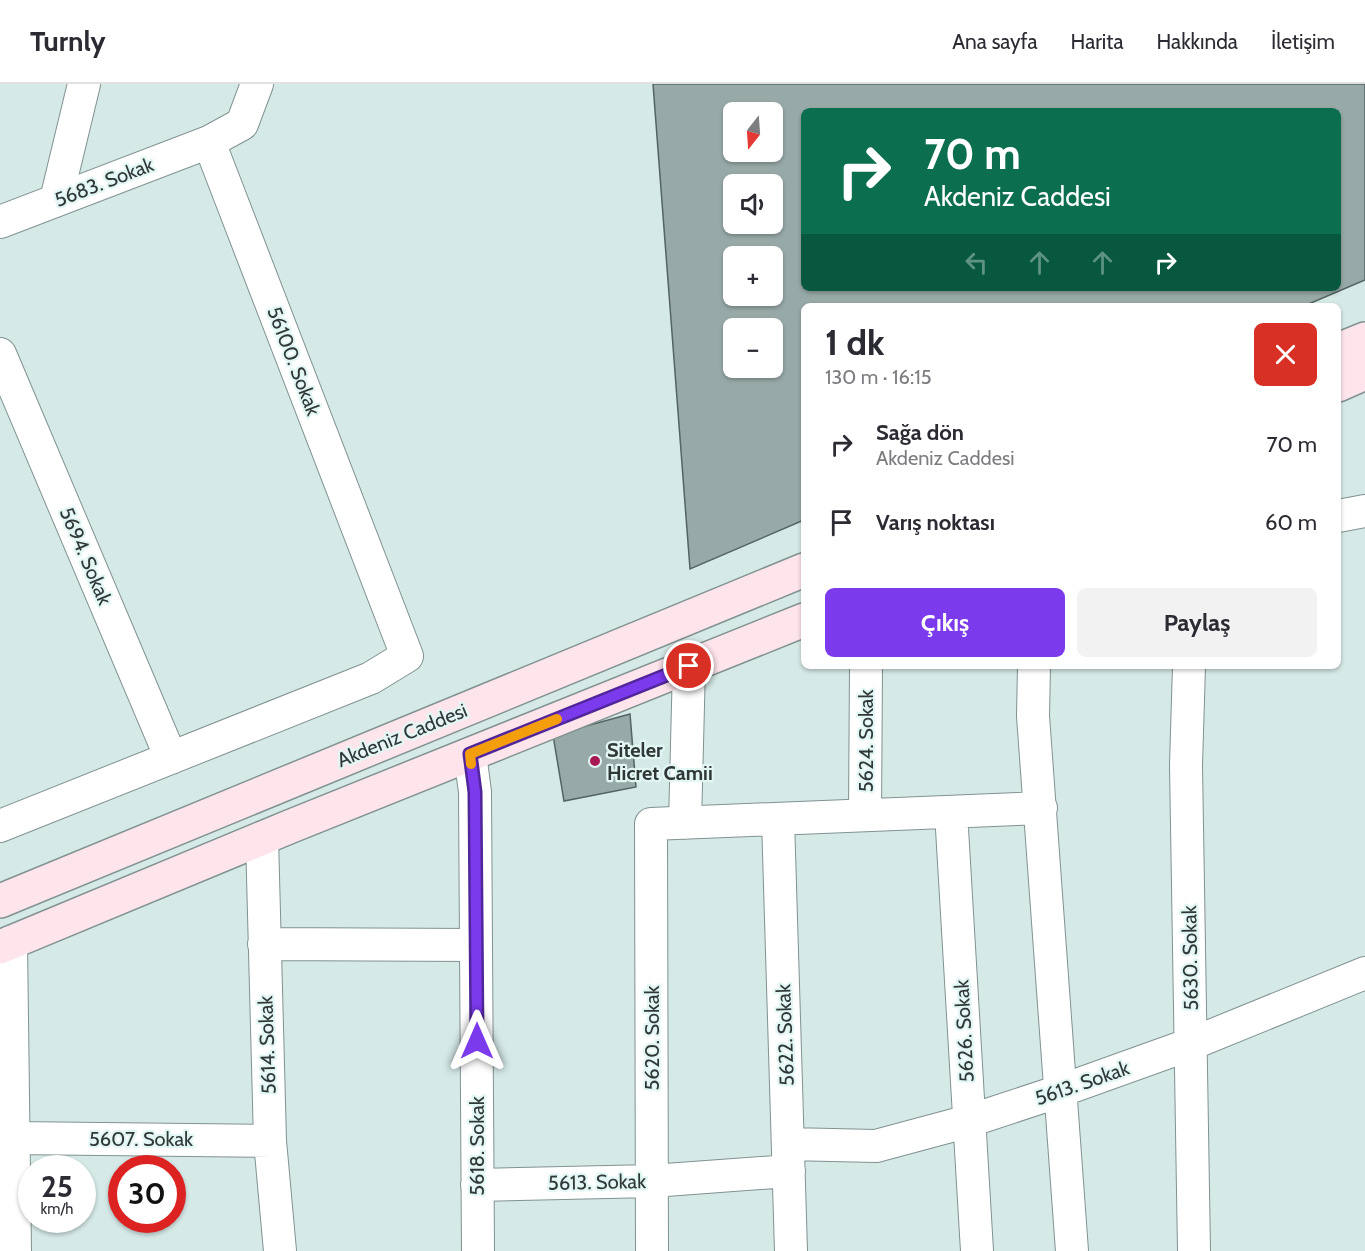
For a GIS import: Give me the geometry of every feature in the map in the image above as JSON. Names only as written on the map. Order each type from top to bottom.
[{"type":"main road","points":[[1341,349],[1365,339]]},
{"type":"main road","points":[[1341,384],[1365,373]]},
{"type":"main road","name":"Akdeniz Caddesi","points":[[0,901],[801,571]]},
{"type":"main road","points":[[6,944],[262,838],[801,621]]},
{"type":"street","points":[[56,200],[84,84]]},
{"type":"street","points":[[209,142],[242,124],[257,84]]},
{"type":"street","name":"5683. Sokak","points":[[0,222],[209,142]]},
{"type":"street","name":"56100. Sokak","points":[[171,758],[371,678],[407,656],[209,142]]},
{"type":"street","name":"5694. Sokak","points":[[0,354],[171,758]]},
{"type":"street","points":[[1341,515],[1365,511]]},
{"type":"street","points":[[689,666],[685,823],[1041,808]]},
{"type":"street","name":"5624. Sokak","points":[[865,816],[866,669]]},
{"type":"street","points":[[1034,669],[1033,716],[1072,1251]]},
{"type":"street","name":"5630. Sokak","points":[[1190,669],[1186,765],[1194,1251]]},
{"type":"street","name":"5618. Sokak","points":[[470,754],[475,792],[478,1251]]},
{"type":"street","points":[[0,826],[171,758]]},
{"type":"street","name":"5626. Sokak","points":[[951,812],[977,1251]]},
{"type":"street","name":"5622. Sokak","points":[[778,819],[791,1251]]},
{"type":"street","name":"5620. Sokak","points":[[652,1251],[651,824],[685,823]]},
{"type":"street","name":"5614. Sokak","points":[[262,838],[270,1140],[280,1251]]},
{"type":"street","points":[[6,944],[15,1251]]},
{"type":"street","points":[[264,944],[476,945]]},
{"type":"street","name":"5613. Sokak","points":[[477,1185],[652,1181],[789,1157],[876,1146],[969,1121],[1060,1091],[1191,1044],[1365,973]]},
{"type":"street","name":"5607. Sokak","points":[[13,1138],[270,1140]]},
{"type":"building","points":[[653,84],[1365,84],[1365,280],[1341,290],[1341,108],[801,108],[801,291],[1339,291],[1311,303],[801,303],[801,521],[690,569]]},
{"type":"building","name":"Siteler Hicret Camii","points":[[630,714],[636,787],[564,801],[553,735]]},
{"type":"slow traffic","points":[[471,764],[470,754],[557,719]]},
{"type":"place","name":"Siteler Hicret Camii","points":[[595,761]]},
{"type":"route","points":[[477,1041],[475,792],[470,754],[689,666]]}]
